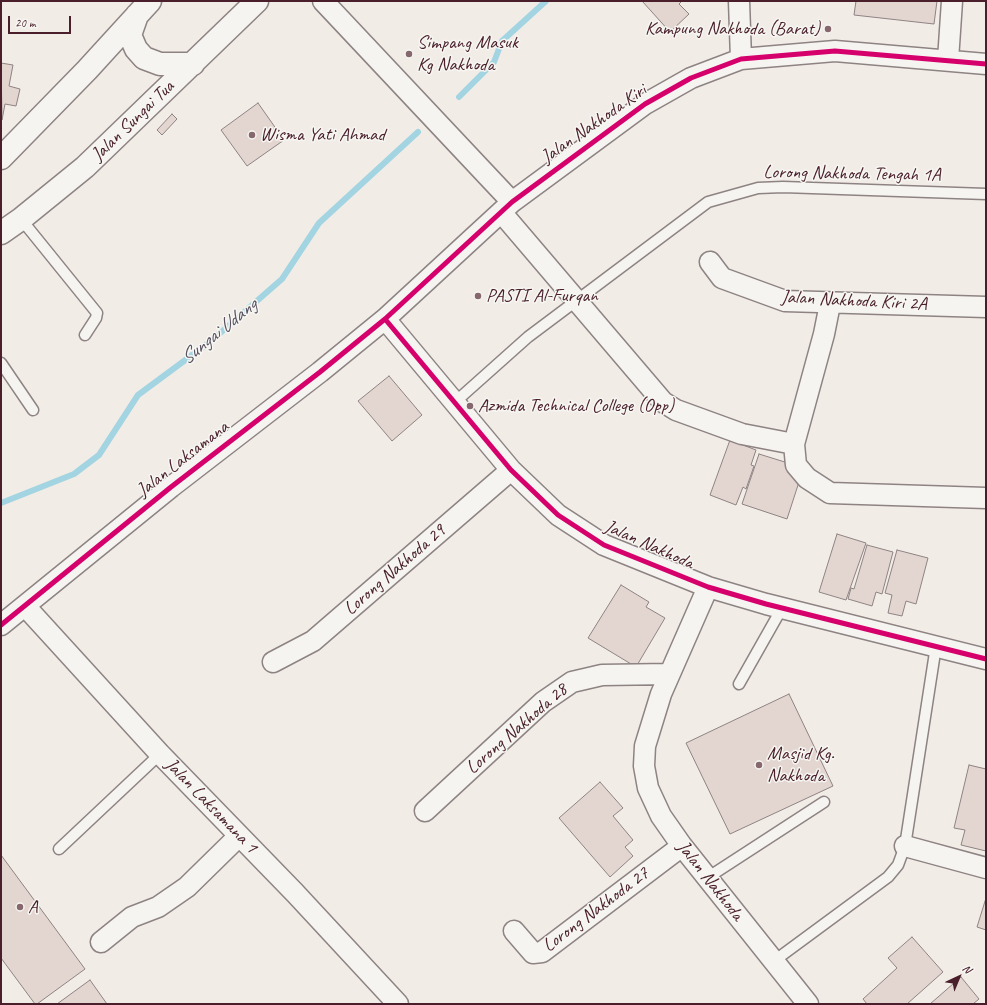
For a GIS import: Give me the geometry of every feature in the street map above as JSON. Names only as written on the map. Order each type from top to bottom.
[{"type":"main road","name":"Jalan Sungai Tua","points":[[1,233],[21,219],[85,167],[257,1]]},
{"type":"main road","points":[[146,5],[130,35],[136,48],[144,58],[160,64],[193,64]]},
{"type":"main road","points":[[1,158],[82,76],[146,5]]},
{"type":"street","points":[[323,1],[506,207],[577,299],[663,402],[676,410],[742,434],[794,444]]},
{"type":"street","points":[[739,1],[741,59]]},
{"type":"street","points":[[948,60],[952,1]]},
{"type":"street","name":"Jalan Nakhoda Kiri","points":[[384,319],[506,207],[645,104],[691,78],[741,59],[835,51],[986,64]]},
{"type":"street","name":"Jalan Nakhoda Kiri 2A","points":[[710,262],[722,278],[785,301],[830,304],[986,307]]},
{"type":"street","points":[[830,304],[824,334],[794,444],[796,465],[807,478],[830,492],[986,498]]},
{"type":"street","name":"Jalan Nakhoda","points":[[384,319],[511,470],[558,515],[604,545],[708,587],[782,608],[986,659]]},
{"type":"street","name":"Jalan Laksamana","points":[[1,625],[171,487],[320,372],[384,319]]},
{"type":"street","name":"Lorong Nakhoda 29","points":[[273,662],[313,641],[511,470]]},
{"type":"street","name":"Jalan Nakhoda","points":[[708,587],[661,694],[645,746],[644,766],[648,788],[661,816],[682,846],[808,1004]]},
{"type":"street","name":"Jalan Laksamana 1","points":[[25,606],[160,754],[398,1004]]},
{"type":"street","name":"Lorong Nakhoda 28","points":[[425,811],[543,702],[572,682],[602,675],[670,674]]},
{"type":"street","points":[[101,942],[132,917],[158,907],[187,887],[239,836]]},
{"type":"street","name":"Lorong Nakhoda 27","points":[[514,931],[533,953],[542,952],[682,846]]},
{"type":"street","points":[[905,846],[986,868]]},
{"type":"lane","name":"Lorong Nakhoda Tengah 1A","points":[[454,403],[528,337],[708,202],[758,188],[783,187],[986,194]]},
{"type":"lane","points":[[21,219],[97,313],[96,318],[85,335]]},
{"type":"lane","points":[[1,363],[33,410]]},
{"type":"lane","points":[[739,684],[782,608]]},
{"type":"lane","points":[[774,961],[888,877],[898,864],[905,846],[936,646]]},
{"type":"lane","points":[[59,849],[160,754]]},
{"type":"lane","points":[[707,878],[824,802]]},
{"type":"building","points":[[642,1],[682,1],[679,4],[689,14],[670,32]]},
{"type":"building","points":[[856,1],[937,1],[934,24],[854,15]]},
{"type":"building","points":[[1,63],[13,65],[9,86],[20,89],[16,106],[5,104],[2,120]]},
{"type":"building","name":"Wisma Yati Ahmad","points":[[258,103],[284,140],[247,166],[221,130]]},
{"type":"building","points":[[172,114],[177,119],[162,135],[157,130]]},
{"type":"building","points":[[389,376],[422,415],[392,441],[358,401]]},
{"type":"building","points":[[730,440],[756,450],[751,465],[754,466],[746,489],[743,487],[736,505],[710,495]]},
{"type":"building","points":[[759,454],[788,463],[799,482],[787,519],[742,504]]},
{"type":"building","points":[[837,534],[866,543],[846,600],[819,592]]},
{"type":"building","points":[[867,545],[893,552],[882,594],[876,592],[872,606],[848,599],[851,588],[854,589]]},
{"type":"building","points":[[897,550],[928,558],[916,604],[906,601],[902,616],[888,613],[892,595],[885,593]]},
{"type":"building","points":[[621,585],[649,602],[646,607],[665,618],[636,667],[588,638]]},
{"type":"building","name":"Masjid Kg. Nakhoda","points":[[789,694],[833,786],[730,834],[686,743]]},
{"type":"building","points":[[969,765],[986,769],[986,851],[961,845],[965,830],[954,828]]},
{"type":"building","points":[[600,782],[623,808],[613,816],[633,840],[625,847],[633,856],[610,877],[559,818]]},
{"type":"building","name":"A","points":[[1,855],[85,969],[37,1004],[35,1004],[1,958]]},
{"type":"building","points":[[986,898],[986,930],[977,927]]},
{"type":"building","points":[[912,937],[943,972],[907,1004],[867,1004],[863,999],[897,968],[888,958]]},
{"type":"building","points":[[961,977],[979,999],[973,1004],[930,1004]]},
{"type":"building","points":[[90,980],[107,1004],[57,1004]]},
{"type":"waterway","name":"Sungai Udang","points":[[459,97],[494,62],[502,41],[546,1]]},
{"type":"waterway","name":"Sungai Udang","points":[[1,503],[74,474],[99,455],[138,395],[211,341],[282,279],[319,223],[418,132]]},
{"type":"cycle path","points":[[1,625],[171,487],[320,372],[385,319],[512,202],[645,104],[691,78],[741,59],[835,51],[986,64]]},
{"type":"cycle path","points":[[385,319],[511,470],[558,515],[604,545],[708,587],[766,604],[986,659]]},
{"type":"place","name":"Kampung Nakhoda (Barat)","points":[[828,29]]},
{"type":"place","name":"Simpang Masuk Kg Nakhoda","points":[[409,54]]},
{"type":"place","name":"Wisma Yati Ahmad","points":[[252,135]]},
{"type":"place","name":"PASTI Al-Furqan","points":[[478,296]]},
{"type":"place","name":"Azmida Technical College (Opp)","points":[[470,406]]},
{"type":"place","name":"Masjid Kg. Nakhoda","points":[[759,765]]},
{"type":"place","name":"A","points":[[20,907]]}]
